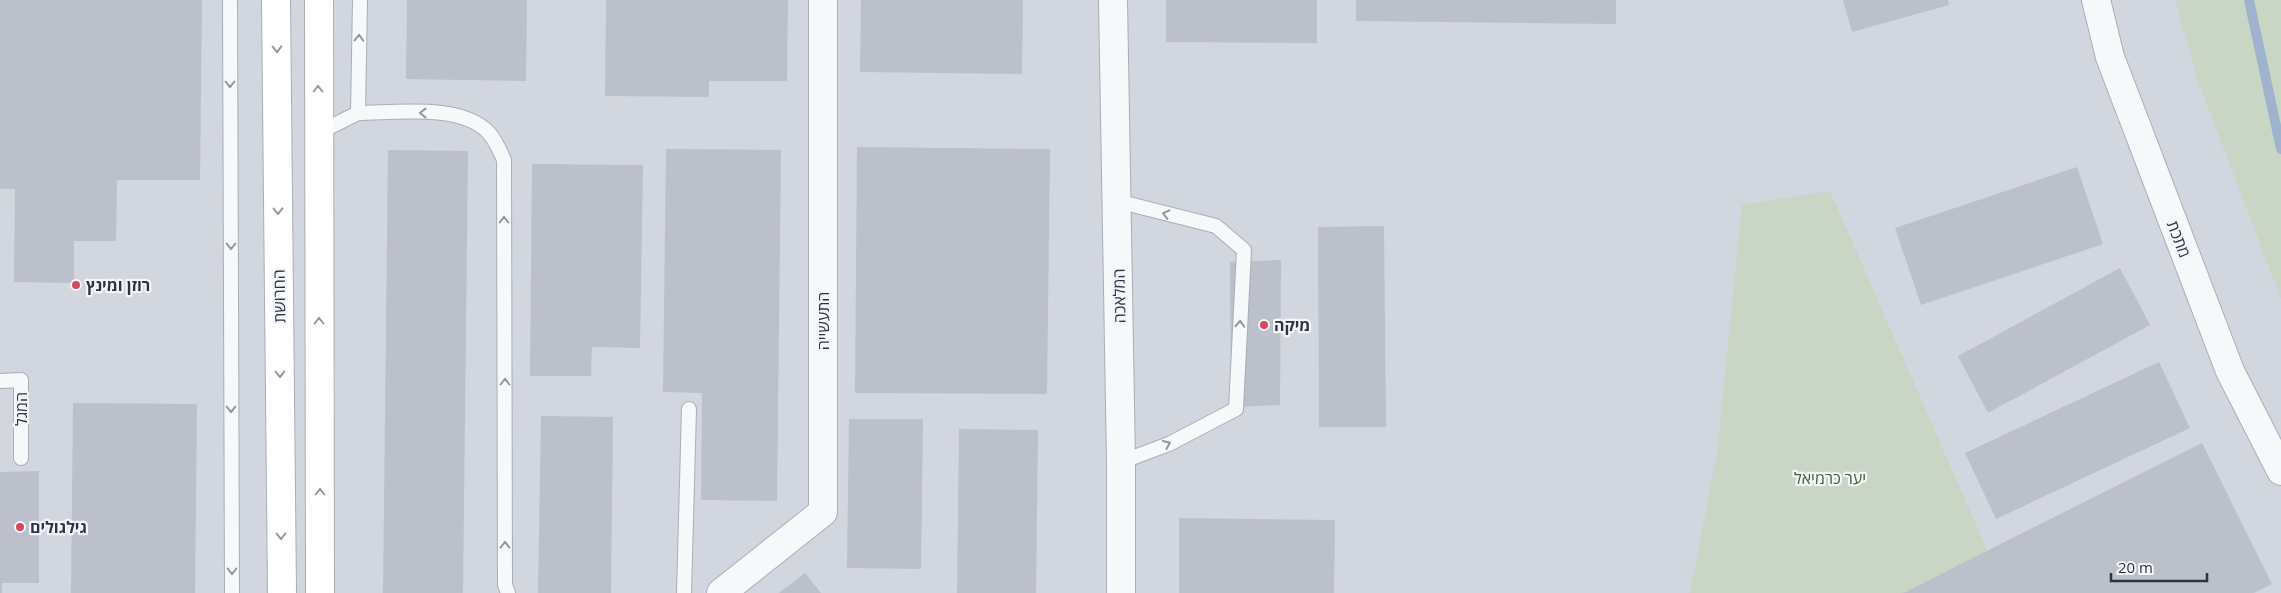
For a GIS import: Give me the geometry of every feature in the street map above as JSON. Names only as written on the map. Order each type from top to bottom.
[{"type":"street","name":"החרושת","points":[[276,0],[282,593]]},
{"type":"street","points":[[319,0],[320,593]]},
{"type":"street","name":"התעשייה","points":[[721,593],[823,512],[823,0]]},
{"type":"street","name":"המלאכה","points":[[1113,0],[1122,462],[1121,593]]},
{"type":"street","name":"מתכת","points":[[2096,0],[2110,57],[2230,371],[2281,471]]},
{"type":"lane","points":[[230,0],[232,593]]},
{"type":"lane","points":[[358,113],[360,0]]},
{"type":"lane","points":[[318,133],[358,113],[451,113],[471,120],[488,132],[497,144],[504,160],[505,585],[508,593]]},
{"type":"lane","points":[[1117,201],[1216,226],[1244,250],[1236,409],[1169,444],[1122,462]]},
{"type":"lane","name":"המגל","points":[[0,381],[21,380],[21,458]]},
{"type":"lane","points":[[684,593],[689,409]]},
{"type":"shaded area","points":[[0,0],[2281,0],[2281,593],[0,593]]},
{"type":"green space","points":[[2175,0],[2281,0],[2281,299],[2198,81]]},
{"type":"green space","name":"יער כרמיאל","points":[[1830,191],[2006,593],[1690,593],[1717,453],[1742,205]]},
{"type":"building","points":[[0,0],[202,0],[200,180],[117,180],[116,241],[74,241],[74,283],[14,282],[15,189],[0,189]]},
{"type":"building","points":[[407,0],[527,0],[526,81],[406,79]]},
{"type":"building","points":[[606,0],[788,0],[787,81],[709,81],[709,97],[605,96]]},
{"type":"building","points":[[861,0],[1023,0],[1022,74],[860,72]]},
{"type":"building","points":[[1166,0],[1317,0],[1317,43],[1166,42]]},
{"type":"building","points":[[1356,0],[1616,0],[1616,24],[1356,21]]},
{"type":"building","points":[[1843,0],[1948,0],[1949,5],[1852,32]]},
{"type":"building","points":[[857,147],[1050,149],[1047,394],[855,393]]},
{"type":"building","points":[[666,149],[781,150],[777,501],[701,500],[702,393],[663,392]]},
{"type":"building","points":[[388,150],[468,151],[463,593],[383,593]]},
{"type":"building","points":[[532,164],[643,165],[640,348],[592,347],[591,376],[530,376]]},
{"type":"building","points":[[2077,167],[2103,244],[1921,305],[1895,228]]},
{"type":"building","points":[[1384,226],[1386,427],[1319,427],[1318,227]]},
{"type":"building","points":[[1281,260],[1280,405],[1231,407],[1230,262]]},
{"type":"building","points":[[2120,268],[2150,325],[1988,413],[1958,356]]},
{"type":"building","points":[[2159,362],[2190,428],[1996,519],[1965,453]]},
{"type":"building","points":[[73,403],[197,404],[195,593],[71,593]]},
{"type":"building","points":[[541,416],[613,417],[611,593],[538,593]]},
{"type":"building","points":[[849,419],[923,419],[921,569],[847,568]]},
{"type":"building","points":[[959,429],[1038,430],[1036,593],[957,593]]},
{"type":"building","points":[[2202,443],[2272,584],[2254,593],[1903,593]]},
{"type":"building","name":"גילגולים","points":[[39,471],[39,583],[2,583],[2,593],[0,593],[0,472]]},
{"type":"building","points":[[1179,518],[1335,520],[1334,593],[1179,593]]},
{"type":"building","points":[[805,573],[821,593],[779,593]]},
{"type":"waterway","points":[[2249,0],[2281,149]]},
{"type":"place","name":"רוזן ומינץ","points":[[76,285]]},
{"type":"place","name":"מיקה","points":[[1264,325]]},
{"type":"place","name":"גילגולים","points":[[20,527]]}]
